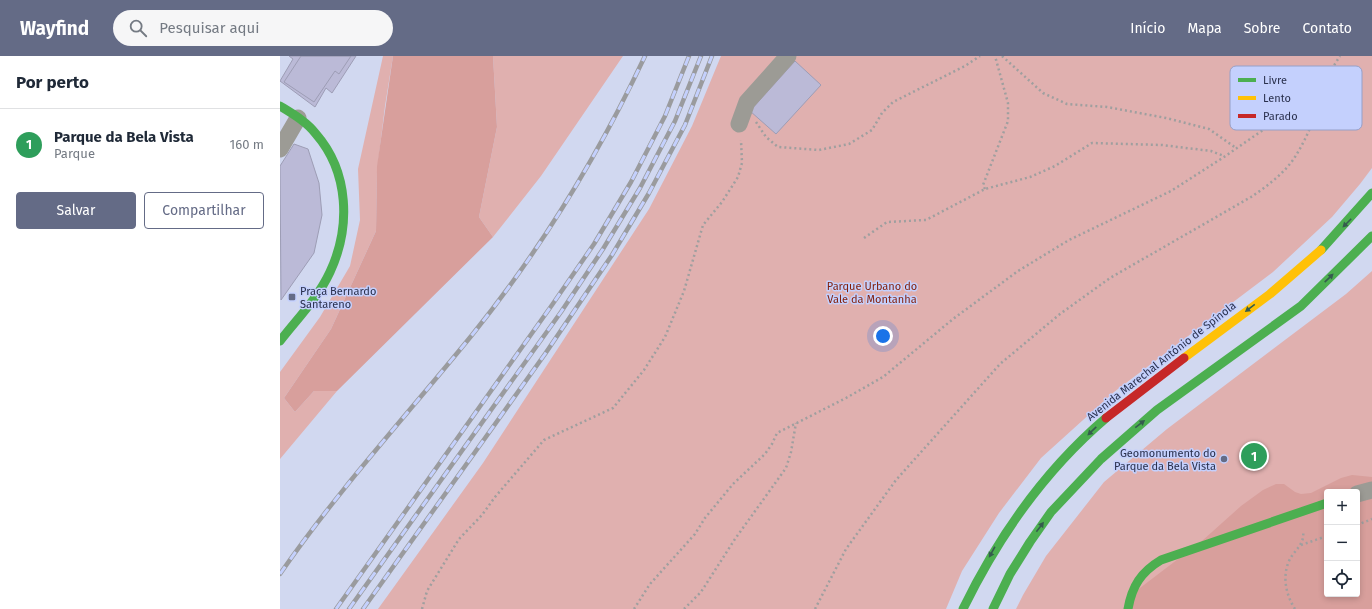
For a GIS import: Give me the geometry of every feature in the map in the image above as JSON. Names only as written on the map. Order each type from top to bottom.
[{"type":"main road","points":[[280,106],[298,118],[317,134],[330,152],[339,176],[343,194],[344,210],[341,242],[330,272],[283,331]]},
{"type":"main road","name":"Avenida Marechal António de Spínola","points":[[963,609],[974,584],[1003,532],[1045,476],[1104,419],[1169,368],[1294,276],[1351,220],[1372,193]]},
{"type":"main road","points":[[993,609],[1027,546],[1064,495],[1121,439],[1187,388],[1301,305],[1372,236]]},
{"type":"main road","points":[[1301,305],[1320,296],[1338,283]]},
{"type":"main road","points":[[1128,609],[1136,583],[1151,565],[1170,556],[1324,504]]},
{"type":"street","points":[[740,124],[747,102],[788,56]]},
{"type":"street","points":[[280,148],[298,118]]},
{"type":"street","points":[[1360,493],[1372,490]]},
{"type":"path","points":[[746,107],[766,137],[778,147],[818,150],[849,144],[872,130],[882,113],[893,102],[965,66],[980,56]]},
{"type":"path","points":[[985,189],[983,185],[986,173],[1008,121],[1008,103],[995,56]]},
{"type":"path","points":[[1002,56],[1043,93],[1067,104],[1122,110],[1209,128],[1236,148]]},
{"type":"path","points":[[1334,66],[1340,56]]},
{"type":"path","points":[[422,609],[427,591],[459,539],[482,515],[544,440],[613,408],[644,370],[665,337],[684,291],[703,225],[722,202],[738,177],[742,162],[740,124]]},
{"type":"path","points":[[634,609],[650,584],[695,534],[705,518],[733,484],[765,454],[777,433],[883,377],[953,319],[1030,263],[1069,240],[1171,190],[1224,157],[1263,130]]},
{"type":"path","points":[[815,609],[846,549],[896,480],[1000,364],[1060,314],[1110,278],[1251,197],[1270,183],[1292,161],[1309,130]]},
{"type":"path","points":[[864,238],[887,222],[926,220],[985,189],[1030,177],[1055,166],[1092,143],[1162,145],[1211,151],[1224,157]]},
{"type":"path","points":[[684,609],[701,592],[735,539],[786,468],[791,452],[796,423]]},
{"type":"path","points":[[1292,514],[1302,529],[1303,535],[1301,545],[1289,561],[1285,580],[1289,600],[1295,609]]},
{"type":"path","points":[[1360,524],[1372,519]]},
{"type":"path","points":[[1301,545],[1324,537]]},
{"type":"green space","points":[[383,56],[393,56],[377,171],[376,231],[331,329],[284,398],[295,412],[314,391],[337,391],[280,459],[280,372],[320,317],[350,266],[360,220],[358,169]]},
{"type":"green space","points":[[493,56],[623,56],[541,176],[493,237],[479,217],[497,127]]},
{"type":"green space","name":"Parque Urbano do Vale da Montanha","points":[[721,56],[1372,56],[1372,168],[1360,184],[1332,217],[1273,272],[1114,392],[1041,458],[999,513],[962,571],[946,609],[378,609],[483,463],[649,209],[692,126]]},
{"type":"green space","name":"Geomonumento do Parque da Bela Vista","points":[[1372,271],[1372,609],[1016,609],[1046,556],[1104,482],[1167,429],[1346,294]]},
{"type":"shaded area","points":[[393,56],[493,56],[497,127],[479,217],[493,237],[337,391],[314,391],[295,412],[284,398],[331,329],[376,231],[377,166]]},
{"type":"shaded area","points":[[1352,475],[1372,477],[1372,609],[1131,609],[1136,591],[1203,540],[1241,506],[1263,490],[1276,484],[1284,484],[1295,492],[1301,494],[1311,493],[1341,478]]},
{"type":"building","points":[[289,56],[356,56],[332,93],[326,88],[315,107],[280,81],[293,59]]},
{"type":"building","points":[[301,56],[351,56],[339,74],[335,71],[314,102],[284,82]]},
{"type":"building","points":[[795,61],[821,85],[776,134],[750,111]]},
{"type":"building","points":[[294,144],[308,149],[319,183],[322,215],[314,253],[281,300],[280,166]]},
{"type":"railway","points":[[280,574],[325,512],[448,365],[522,269],[545,235],[588,165],[608,130],[645,56]]},
{"type":"railway","points":[[336,609],[594,244],[631,182],[665,116],[689,56]]},
{"type":"railway","points":[[349,609],[561,312],[603,249],[640,188],[675,121],[701,56]]},
{"type":"railway","points":[[363,609],[545,354],[612,255],[649,193],[685,125],[712,56]]},
{"type":"traffic: fast","points":[[280,106],[300,118],[316,134],[327,149],[335,165],[340,182],[344,219],[337,255],[325,282],[320,291],[280,341]]},
{"type":"traffic: fast","points":[[1321,250],[1372,193]]},
{"type":"traffic: fast","points":[[993,609],[1010,574],[1051,512],[1101,459],[1157,410],[1301,306],[1372,236]]},
{"type":"traffic: fast","points":[[963,609],[992,555],[1025,506],[1043,482],[1063,460],[1106,418]]},
{"type":"traffic: fast","points":[[1128,609],[1132,593],[1138,580],[1148,569],[1161,560],[1324,504]]},
{"type":"traffic: slow","points":[[1184,358],[1270,294],[1321,250]]},
{"type":"traffic: jam","points":[[1106,418],[1184,358]]},
{"type":"place","name":"Praça Bernardo Santareno","points":[[292,297]]},
{"type":"place","name":"Parque da Bela Vista","points":[[1254,456]]},
{"type":"place","name":"Geomonumento do Parque da Bela Vista","points":[[1224,459]]}]
